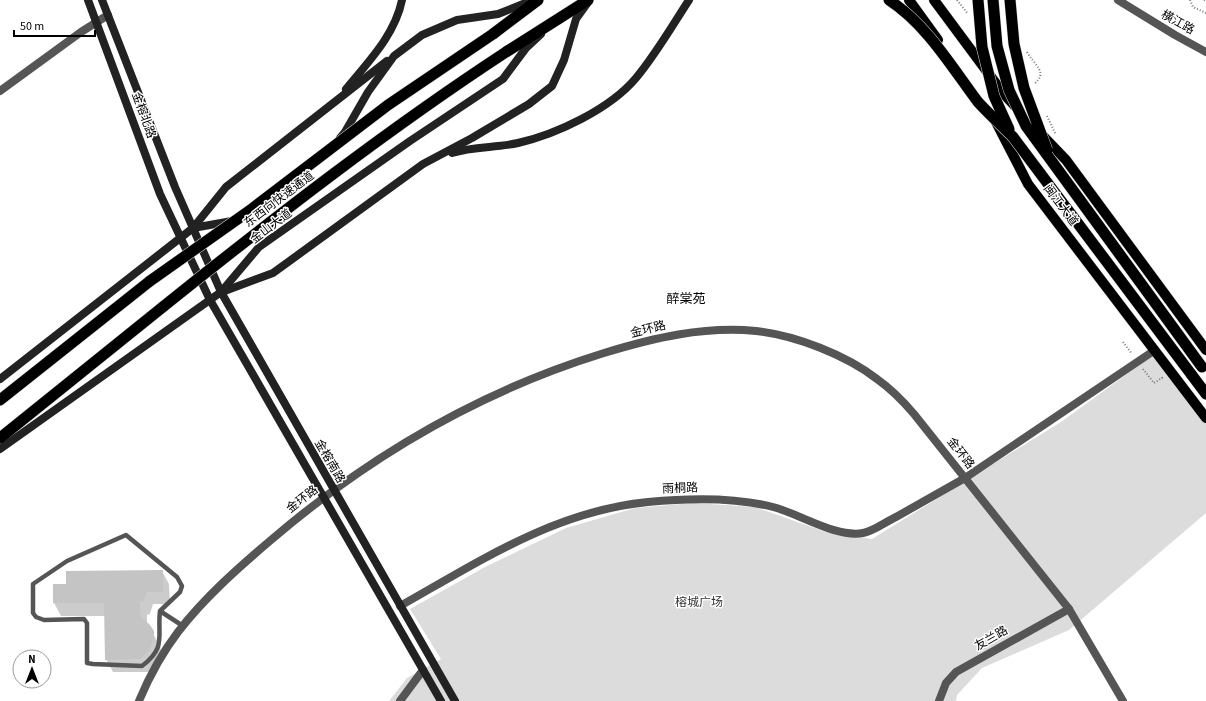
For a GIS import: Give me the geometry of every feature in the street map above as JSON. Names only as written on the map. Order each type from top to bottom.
[{"type":"highway","name":"东西向快速通道","points":[[0,400],[150,281],[249,211],[388,105],[494,34],[538,0]]},
{"type":"highway","name":"东西向快速通道","points":[[0,438],[262,228],[401,123],[506,52],[589,0]]},
{"type":"highway","points":[[889,0],[900,7],[928,34],[980,103],[1013,137],[1206,394]]},
{"type":"highway","points":[[978,0],[982,47],[994,96],[1013,137]]},
{"type":"highway","points":[[993,0],[997,46],[1009,90],[1026,126],[1204,369]]},
{"type":"highway","points":[[1010,0],[1014,44],[1024,88],[1052,163]]},
{"type":"main road","name":"金榕北路","points":[[88,0],[160,194],[180,238]]},
{"type":"main road","name":"金榕北路","points":[[102,0],[175,187],[193,228]]},
{"type":"main road","points":[[338,99],[383,43],[400,11],[402,0]]},
{"type":"main road","name":"金山大道","points":[[0,379],[193,228],[245,218],[310,170],[345,132],[368,92],[394,56],[422,35],[457,20],[498,14],[533,0]]},
{"type":"main road","points":[[221,292],[273,273],[423,164],[472,138],[529,104],[552,86],[564,60],[576,19],[589,0]]},
{"type":"main road","points":[[423,164],[460,150],[494,148],[519,143],[560,129],[604,104],[619,94],[635,78],[689,0]]},
{"type":"main road","name":"闽江大道","points":[[909,0],[987,105],[1028,184],[1206,418]]},
{"type":"main road","points":[[934,0],[1003,93],[1066,160],[1206,350]]},
{"type":"main road","name":"金山大道","points":[[0,449],[221,292],[259,248],[410,140],[503,79],[526,48],[555,21]]},
{"type":"main road","points":[[193,228],[226,187],[394,56]]},
{"type":"main road","name":"金榕南路","points":[[193,228],[221,292],[455,701]]},
{"type":"main road","name":"金榕南路","points":[[180,238],[210,300],[322,498],[441,701]]},
{"type":"street","name":"横江路","points":[[1118,0],[1206,52]]},
{"type":"street","points":[[0,91],[108,15]]},
{"type":"street","name":"金环路","points":[[139,701],[163,653],[183,626],[211,595],[256,552],[354,474],[442,421],[533,378],[571,364],[652,340],[691,332],[729,330],[759,332],[788,338],[824,351],[864,370],[890,389],[914,414],[1018,542],[1069,609],[1123,701]]},
{"type":"street","name":"雨桐路","points":[[400,606],[526,536],[562,521],[611,508],[666,500],[738,501],[785,510],[837,532],[860,533],[875,528],[965,478],[1155,350]]},
{"type":"street","name":"友兰路","points":[[940,701],[946,684],[956,672],[1069,609]]},
{"type":"street","points":[[400,701],[423,670]]},
{"type":"lane","points":[[126,535],[177,577],[182,586],[180,592],[160,611],[161,640],[153,656],[148,662],[142,666],[87,663],[87,623],[84,620],[44,620],[36,617],[34,613],[34,584],[67,561],[126,535]]},
{"type":"lane","points":[[160,611],[183,626]]},
{"type":"path","points":[[1190,0],[1193,7],[1206,13]]},
{"type":"path","points":[[1027,51],[1040,69],[1041,74],[1040,80],[1028,89]]},
{"type":"green space","name":"榕城广场","points":[[1160,350],[1206,412],[1206,513],[1069,630],[982,668],[957,695],[956,701],[389,701],[407,678],[441,659],[410,609],[485,567],[566,528],[635,508],[694,503],[755,507],[823,531],[872,539],[1061,422]]},
{"type":"building","points":[[163,570],[163,592],[147,592],[143,601],[140,602],[140,616],[154,631],[154,638],[149,651],[140,659],[105,660],[104,603],[53,603],[53,584],[66,584],[66,571]]},
{"type":"district","name":"醉棠苑","points":[[686,298]]}]
